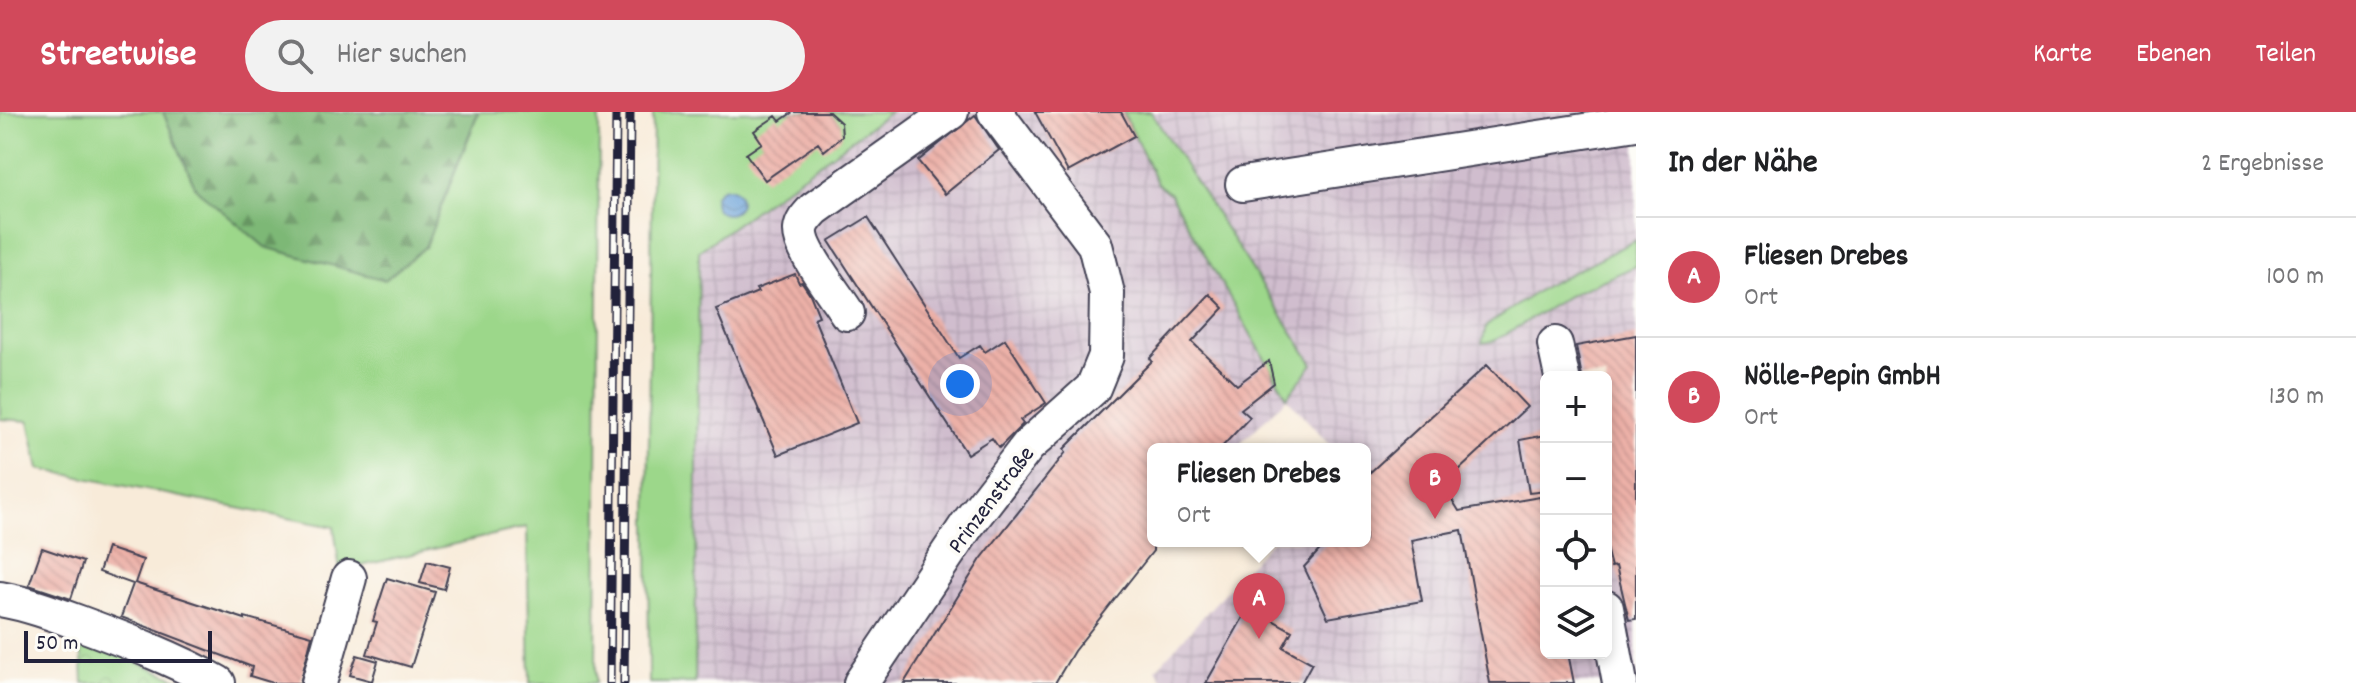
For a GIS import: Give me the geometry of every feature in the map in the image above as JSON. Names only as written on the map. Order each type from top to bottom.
[{"type":"street","points":[[847,313],[805,247],[800,233],[803,220],[814,209],[951,112]]},
{"type":"street","name":"Prinzenstraße","points":[[861,683],[967,525],[1028,446],[1093,388],[1106,356],[1107,293],[1095,245],[995,112]]},
{"type":"street","points":[[1243,184],[1636,123]]},
{"type":"street","points":[[1555,344],[1561,371]]},
{"type":"street","points":[[319,683],[349,578]]},
{"type":"street","points":[[0,599],[24,603],[105,633],[193,669],[218,683]]},
{"type":"street","points":[[1612,630],[1625,679]]},
{"type":"shaded area","points":[[699,112],[1636,112],[1636,240],[1545,286],[1486,326],[1636,266],[1636,683],[1165,683],[1156,669],[1266,547],[1371,547],[1371,443],[1328,443],[1287,398],[1241,443],[1147,443],[1147,547],[1150,547],[1079,641],[1053,683],[695,683]]},
{"type":"green space","points":[[0,112],[163,112],[196,189],[425,247],[479,112],[599,112],[596,683],[530,683],[527,527],[340,571],[334,527],[39,469],[29,421],[0,419]]},
{"type":"green space","points":[[163,112],[478,112],[425,247],[385,280],[265,247],[196,189]]},
{"type":"green space","points":[[653,112],[890,112],[699,251],[695,683],[649,683]]},
{"type":"green space","points":[[1123,112],[1151,112],[1313,364],[1287,397],[1170,194],[1157,183]]},
{"type":"green space","points":[[1636,240],[1636,266],[1572,294],[1494,341],[1482,343],[1486,326],[1545,286]]},
{"type":"green space","points":[[81,638],[187,683],[83,683]]},
{"type":"water","points":[[727,188],[736,192],[740,201],[736,210],[727,214],[718,210],[714,201],[718,192]]},
{"type":"building","points":[[793,112],[829,112],[841,123],[842,136],[824,151],[818,143],[765,180],[746,154],[762,143],[754,131],[776,116],[780,121]]},
{"type":"building","points":[[1035,112],[1121,112],[1134,136],[1068,172]]},
{"type":"building","points":[[975,115],[999,150],[945,194],[918,161]]},
{"type":"building","points":[[868,217],[959,358],[980,345],[985,352],[1005,339],[1046,403],[1020,420],[1023,424],[999,448],[992,438],[967,454],[829,241]]},
{"type":"building","points":[[795,274],[810,294],[819,316],[814,318],[857,423],[778,455],[716,309]]},
{"type":"building","points":[[1210,294],[1224,308],[1192,342],[1237,385],[1269,361],[1274,383],[1241,409],[1250,417],[1226,443],[1147,443],[1147,547],[1153,547],[1153,551],[1074,651],[1055,683],[904,683],[981,559],[1066,452],[1064,449],[1152,361],[1150,358]]},
{"type":"building","points":[[1636,335],[1636,619],[1629,620],[1616,566],[1612,567],[1612,371],[1581,371],[1576,346]]},
{"type":"building","points":[[1487,365],[1527,407],[1443,485],[1459,511],[1540,497],[1540,659],[1569,659],[1574,683],[1490,683],[1462,530],[1411,540],[1422,601],[1328,618],[1304,567],[1322,547],[1371,547],[1371,471]]},
{"type":"building","points":[[1540,436],[1540,492],[1529,493],[1520,440]]},
{"type":"building","points":[[42,548],[83,562],[71,599],[29,585]]},
{"type":"building","points":[[107,548],[143,560],[135,583],[245,619],[312,636],[300,683],[273,683],[250,676],[252,667],[121,617],[133,584],[99,572]]},
{"type":"building","points":[[427,561],[450,567],[444,589],[420,583]]},
{"type":"building","points":[[387,578],[435,592],[411,667],[367,654],[377,622],[373,621]]},
{"type":"building","points":[[1249,607],[1292,631],[1283,647],[1312,663],[1301,683],[1206,683]]},
{"type":"building","points":[[357,655],[378,661],[372,681],[350,675]]},
{"type":"railway","points":[[610,683],[616,112]]},
{"type":"railway","points":[[624,683],[630,112]]},
{"type":"place","name":"Nölle-Pepin GmbH","points":[[1435,519]]},
{"type":"place","name":"Fliesen Drebes","points":[[1259,639]]}]
